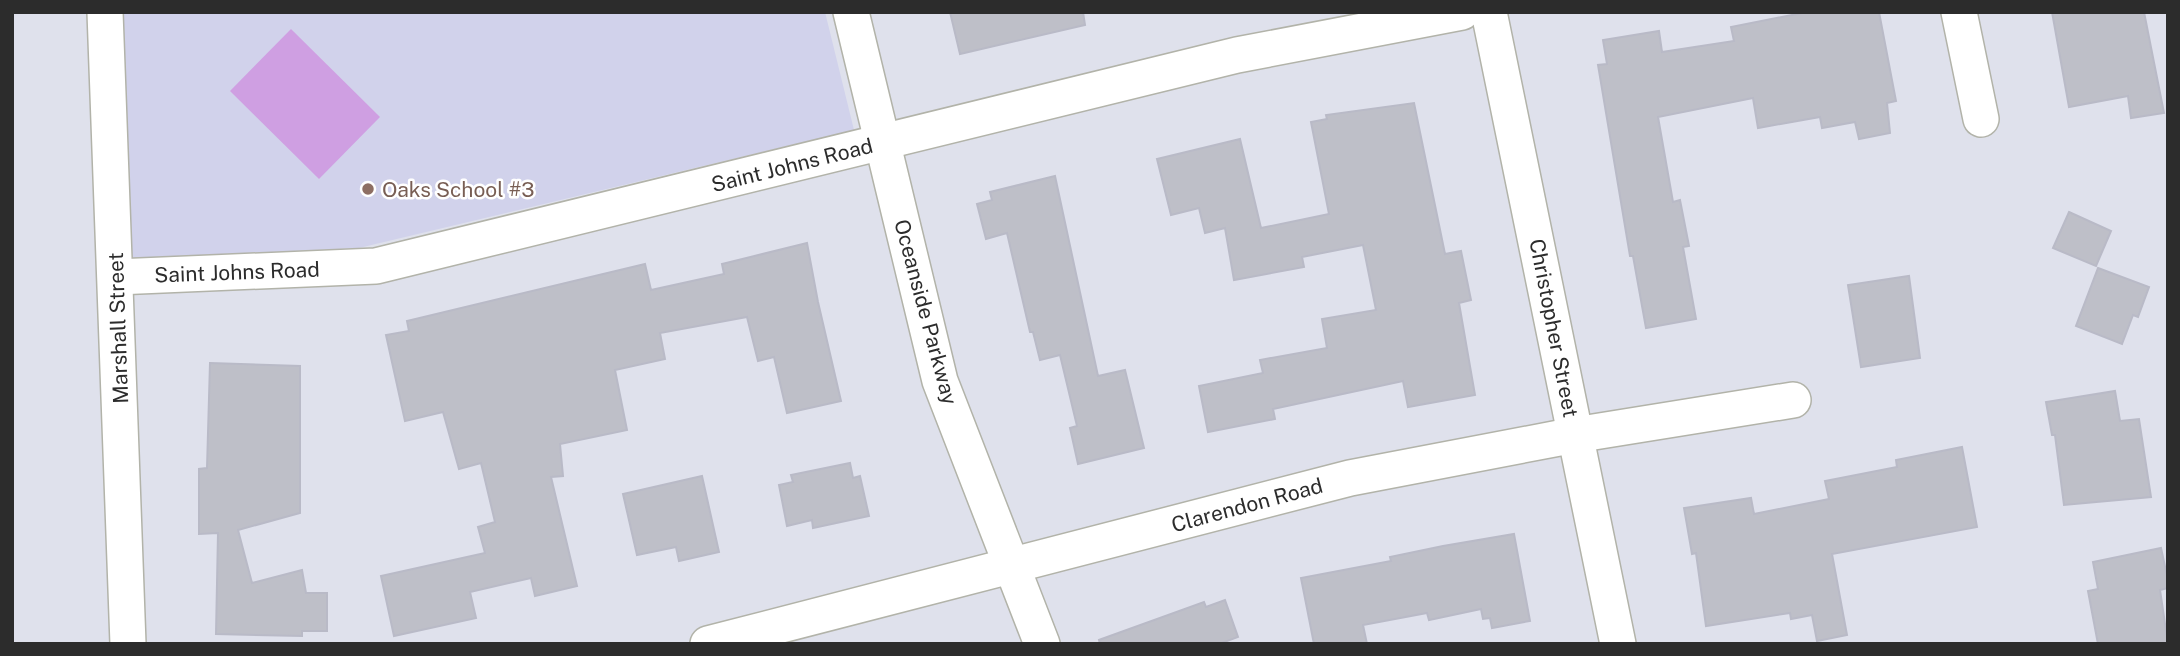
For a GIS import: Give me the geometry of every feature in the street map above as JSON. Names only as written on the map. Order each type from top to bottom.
[{"type":"street","name":"Marshall Street","points":[[105,12],[128,644]]},
{"type":"street","name":"Oceanside Parkway","points":[[851,12],[940,381],[1042,644]]},
{"type":"street","name":"Saint Johns Road","points":[[116,277],[376,266],[1237,55],[1462,12]]},
{"type":"street","name":"Christopher Street","points":[[1489,12],[1618,644]]},
{"type":"street","points":[[1959,12],[1980,119]]},
{"type":"street","name":"Clarendon Road","points":[[708,644],[1350,478],[1575,435],[1793,400]]},
{"type":"shaded area","name":"Oaks School #3","points":[[123,12],[825,12],[854,130],[359,248],[132,258]]},
{"type":"shaded area","points":[[291,29],[380,117],[319,179],[230,91]]},
{"type":"building","points":[[950,12],[1083,12],[1085,25],[960,54]]},
{"type":"building","points":[[1807,12],[1879,12],[1896,101],[1887,103],[1890,133],[1859,139],[1855,122],[1822,128],[1820,117],[1758,128],[1753,98],[1658,117],[1673,202],[1680,200],[1689,246],[1683,247],[1696,319],[1646,328],[1633,256],[1630,256],[1598,65],[1607,64],[1603,40],[1659,31],[1662,52],[1734,41],[1731,27]]},
{"type":"building","points":[[2052,12],[2144,12],[2164,113],[2131,118],[2128,96],[2069,107]]},
{"type":"building","points":[[1414,103],[1445,254],[1461,251],[1471,300],[1459,303],[1475,395],[1408,407],[1403,381],[1273,409],[1275,419],[1208,432],[1199,386],[1263,373],[1260,360],[1327,348],[1322,319],[1376,310],[1363,245],[1302,257],[1304,267],[1234,280],[1225,228],[1205,233],[1199,208],[1171,215],[1157,159],[1240,139],[1261,228],[1329,214],[1311,122],[1327,119],[1326,115]]},
{"type":"building","points":[[1055,176],[1098,376],[1125,370],[1144,448],[1078,464],[1070,428],[1077,426],[1060,355],[1040,360],[1033,332],[1030,332],[1007,233],[986,239],[977,204],[992,200],[990,192]]},
{"type":"building","points":[[2069,212],[2111,231],[2096,266],[2053,248]]},
{"type":"building","points":[[807,243],[841,401],[787,413],[774,357],[758,361],[747,317],[660,333],[665,359],[615,370],[627,430],[560,444],[563,476],[551,477],[577,586],[535,596],[531,578],[470,592],[476,618],[394,636],[381,576],[485,553],[478,527],[495,522],[481,463],[459,469],[443,412],[405,421],[386,335],[409,331],[407,321],[645,264],[651,290],[724,274],[722,264]]},
{"type":"building","points":[[2098,268],[2149,287],[2138,317],[2133,315],[2122,344],[2076,326]]},
{"type":"building","points":[[1909,276],[1920,358],[1861,367],[1848,285]]},
{"type":"building","points":[[210,363],[300,366],[300,513],[238,530],[252,583],[302,570],[306,593],[327,593],[327,631],[302,631],[302,636],[216,634],[218,533],[199,534],[199,469],[207,468]]},
{"type":"building","points":[[2115,391],[2120,421],[2139,419],[2151,497],[2064,505],[2055,435],[2052,435],[2046,402]]},
{"type":"building","points":[[1962,447],[1977,527],[1832,554],[1847,635],[1817,641],[1812,615],[1791,619],[1790,613],[1706,626],[1696,553],[1692,554],[1684,508],[1751,498],[1754,514],[1829,499],[1825,481],[1897,467],[1896,460]]},
{"type":"building","points":[[850,463],[853,478],[860,476],[869,516],[813,528],[812,520],[787,526],[779,485],[793,482],[791,475]]},
{"type":"building","points":[[702,476],[719,552],[679,561],[676,547],[637,555],[623,494]]},
{"type":"building","points":[[1514,534],[1530,621],[1492,628],[1490,618],[1483,619],[1481,609],[1429,620],[1427,613],[1363,625],[1367,644],[1314,644],[1301,578],[1391,561],[1390,557],[1443,546]]},
{"type":"building","points":[[2161,548],[2168,580],[2168,588],[2160,590],[2168,644],[2098,644],[2088,591],[2098,589],[2093,562]]},
{"type":"building","points":[[1225,600],[1238,637],[1219,644],[1100,644],[1099,640],[1204,602],[1206,607]]},
{"type":"place","name":"Oaks School #3","points":[[368,189]]}]
